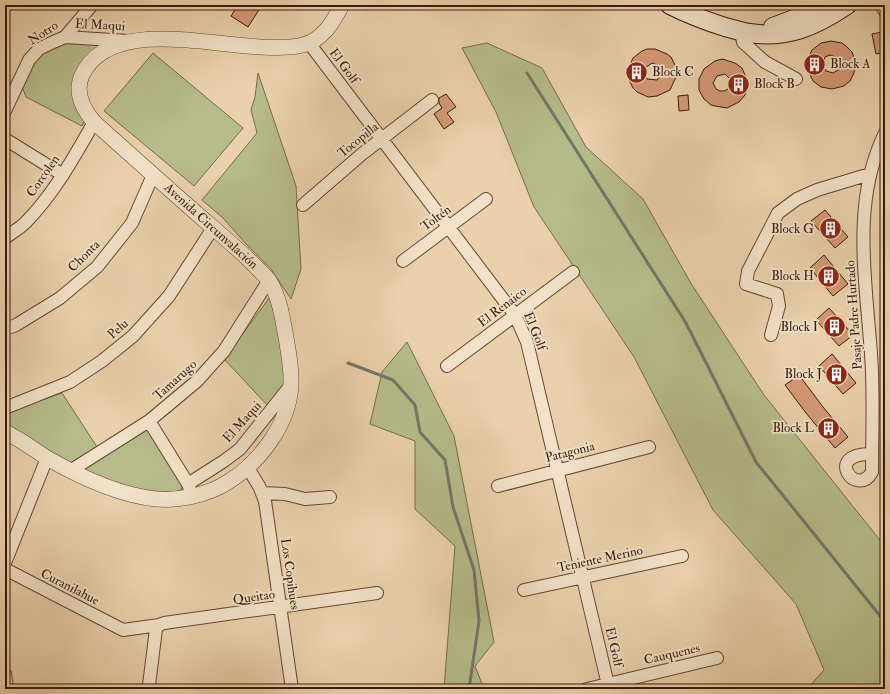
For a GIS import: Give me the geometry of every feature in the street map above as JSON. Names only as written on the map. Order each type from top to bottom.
[{"type":"main road","points":[[670,5],[708,22],[744,32],[775,34],[803,29],[824,20],[847,5]]},
{"type":"main road","points":[[744,32],[759,31],[783,24],[816,5]]},
{"type":"street","name":"Notro","points":[[5,111],[29,60],[39,49],[65,37],[92,5]]},
{"type":"street","name":"Avenida Circunvalación","points":[[5,432],[70,471],[115,489],[138,496],[158,499],[190,490],[210,491],[227,483],[248,468],[273,438],[283,418],[291,385],[290,363],[283,318],[269,280],[242,252],[94,122],[82,104],[79,92],[80,79],[93,59],[103,51],[114,46],[134,41],[175,39],[260,48],[297,46],[309,43],[323,34],[342,5]]},
{"type":"street","points":[[882,5],[885,11]]},
{"type":"street","points":[[744,32],[743,42],[765,62],[796,79]]},
{"type":"street","name":"El Maqui","points":[[65,37],[134,41]]},
{"type":"street","name":"El Golf","points":[[309,43],[515,315],[527,342],[609,687]]},
{"type":"street","name":"Tocopilla","points":[[303,205],[362,154],[432,100]]},
{"type":"street","name":"Corcolen","points":[[5,238],[24,224],[47,198],[63,175],[94,122]]},
{"type":"street","name":"Pasaje Padre Hurtado","points":[[872,454],[874,397],[863,260],[864,215],[870,174],[879,145],[885,133]]},
{"type":"street","points":[[5,139],[63,175]]},
{"type":"street","points":[[771,335],[779,306],[777,294],[746,284],[748,271],[778,213],[797,200],[817,190],[870,174]]},
{"type":"street","name":"Chonta","points":[[5,329],[16,325],[60,298],[97,267],[132,223],[153,175]]},
{"type":"street","name":"Toltén","points":[[403,261],[486,199]]},
{"type":"street","name":"Pelu","points":[[5,408],[70,382],[102,361],[133,336],[169,296],[213,228]]},
{"type":"street","name":"El Renaico","points":[[447,366],[573,272]]},
{"type":"street","name":"Tamarugo","points":[[70,471],[149,421],[197,381],[224,351],[269,280]]},
{"type":"street","name":"El Maqui","points":[[190,490],[240,449],[291,385]]},
{"type":"street","points":[[149,421],[190,490]]},
{"type":"street","name":"Patagonia","points":[[498,486],[649,447]]},
{"type":"street","points":[[5,563],[47,458]]},
{"type":"street","name":"Los Copihues","points":[[248,468],[259,486],[265,501],[292,689]]},
{"type":"street","points":[[262,493],[285,494],[305,499],[330,497]]},
{"type":"street","name":"Teniente Merino","points":[[524,590],[682,556]]},
{"type":"street","name":"Curanilahue","points":[[5,569],[123,630]]},
{"type":"street","name":"Queitao","points":[[123,630],[377,593]]},
{"type":"street","points":[[147,689],[149,685],[156,629],[159,625]]},
{"type":"street","name":"Cauquenes","points":[[587,689],[609,687],[717,658]]},
{"type":"street","points":[[5,674],[7,689]]},
{"type":"green space","points":[[67,42],[103,44],[86,57],[77,72],[86,119],[82,126],[26,97],[22,86],[35,60],[52,47]]},
{"type":"green space","points":[[487,43],[542,68],[586,147],[643,199],[692,285],[764,395],[883,544],[885,543],[885,689],[808,688],[824,670],[796,604],[713,510],[634,357],[534,207],[496,112],[462,48]]},
{"type":"green space","points":[[153,53],[243,128],[194,186],[104,111]]},
{"type":"green space","points":[[258,73],[296,186],[301,269],[291,299],[271,269],[223,218],[202,200],[257,133],[251,110],[255,97]]},
{"type":"green space","points":[[270,297],[283,351],[286,389],[270,408],[224,359]]},
{"type":"green space","points":[[407,342],[454,436],[494,642],[475,666],[484,689],[444,689],[455,546],[415,509],[415,441],[370,424],[382,372]]},
{"type":"green space","points":[[62,393],[99,450],[73,465],[5,424],[5,413]]},
{"type":"green space","points":[[147,426],[184,484],[180,491],[151,493],[109,483],[78,469]]},
{"type":"building","points":[[238,5],[262,5],[248,27],[231,16]]},
{"type":"building","points":[[882,32],[885,52],[876,54],[872,34]]},
{"type":"building","name":"Block A","points":[[831,41],[842,43],[852,52],[855,61],[854,73],[850,81],[844,86],[832,89],[821,87],[813,81],[808,70],[808,59],[812,50],[821,43]],"holes":[[[830,55],[838,58],[841,63],[840,69],[833,73],[826,71],[823,66],[825,57]]]},
{"type":"building","name":"Block C","points":[[647,49],[655,49],[671,57],[675,65],[676,77],[670,90],[657,96],[648,97],[637,92],[633,88],[629,80],[628,69],[633,58]],"holes":[[[652,63],[660,66],[662,73],[657,80],[647,79],[644,75],[645,68]]]},
{"type":"building","name":"Block B","points":[[722,59],[735,63],[742,68],[747,80],[745,95],[739,102],[727,108],[711,105],[704,99],[699,90],[699,79],[704,69],[715,61]],"holes":[[[725,74],[730,79],[730,88],[724,91],[716,89],[713,83],[717,76]]]},
{"type":"building","points":[[446,94],[456,107],[447,113],[454,122],[444,129],[434,114],[442,108],[439,103],[439,98]]},
{"type":"building","points":[[688,95],[689,110],[679,111],[678,96]]},
{"type":"building","name":"Block G","points":[[825,210],[848,237],[835,248],[811,221]]},
{"type":"building","name":"Block H","points":[[824,255],[848,284],[833,296],[810,268]]},
{"type":"building","name":"Block I","points":[[829,308],[853,335],[839,346],[816,320]]},
{"type":"building","name":"Block J","points":[[832,354],[856,383],[843,394],[819,366]]},
{"type":"building","points":[[799,375],[848,437],[835,448],[785,385]]},
{"type":"waterway","points":[[527,73],[686,323],[756,462],[885,622]]},
{"type":"waterway","points":[[348,363],[393,380],[415,405],[420,432],[445,460],[453,507],[474,570],[479,621],[469,689]]},
{"type":"place","name":"Block A","points":[[815,64]]},
{"type":"place","name":"Block C","points":[[636,72]]},
{"type":"place","name":"Block B","points":[[739,84]]},
{"type":"place","name":"Block G","points":[[830,229]]},
{"type":"place","name":"Block H","points":[[829,276]]},
{"type":"place","name":"Block I","points":[[834,327]]},
{"type":"place","name":"Block J","points":[[837,374]]},
{"type":"place","name":"Block L","points":[[829,428]]}]
